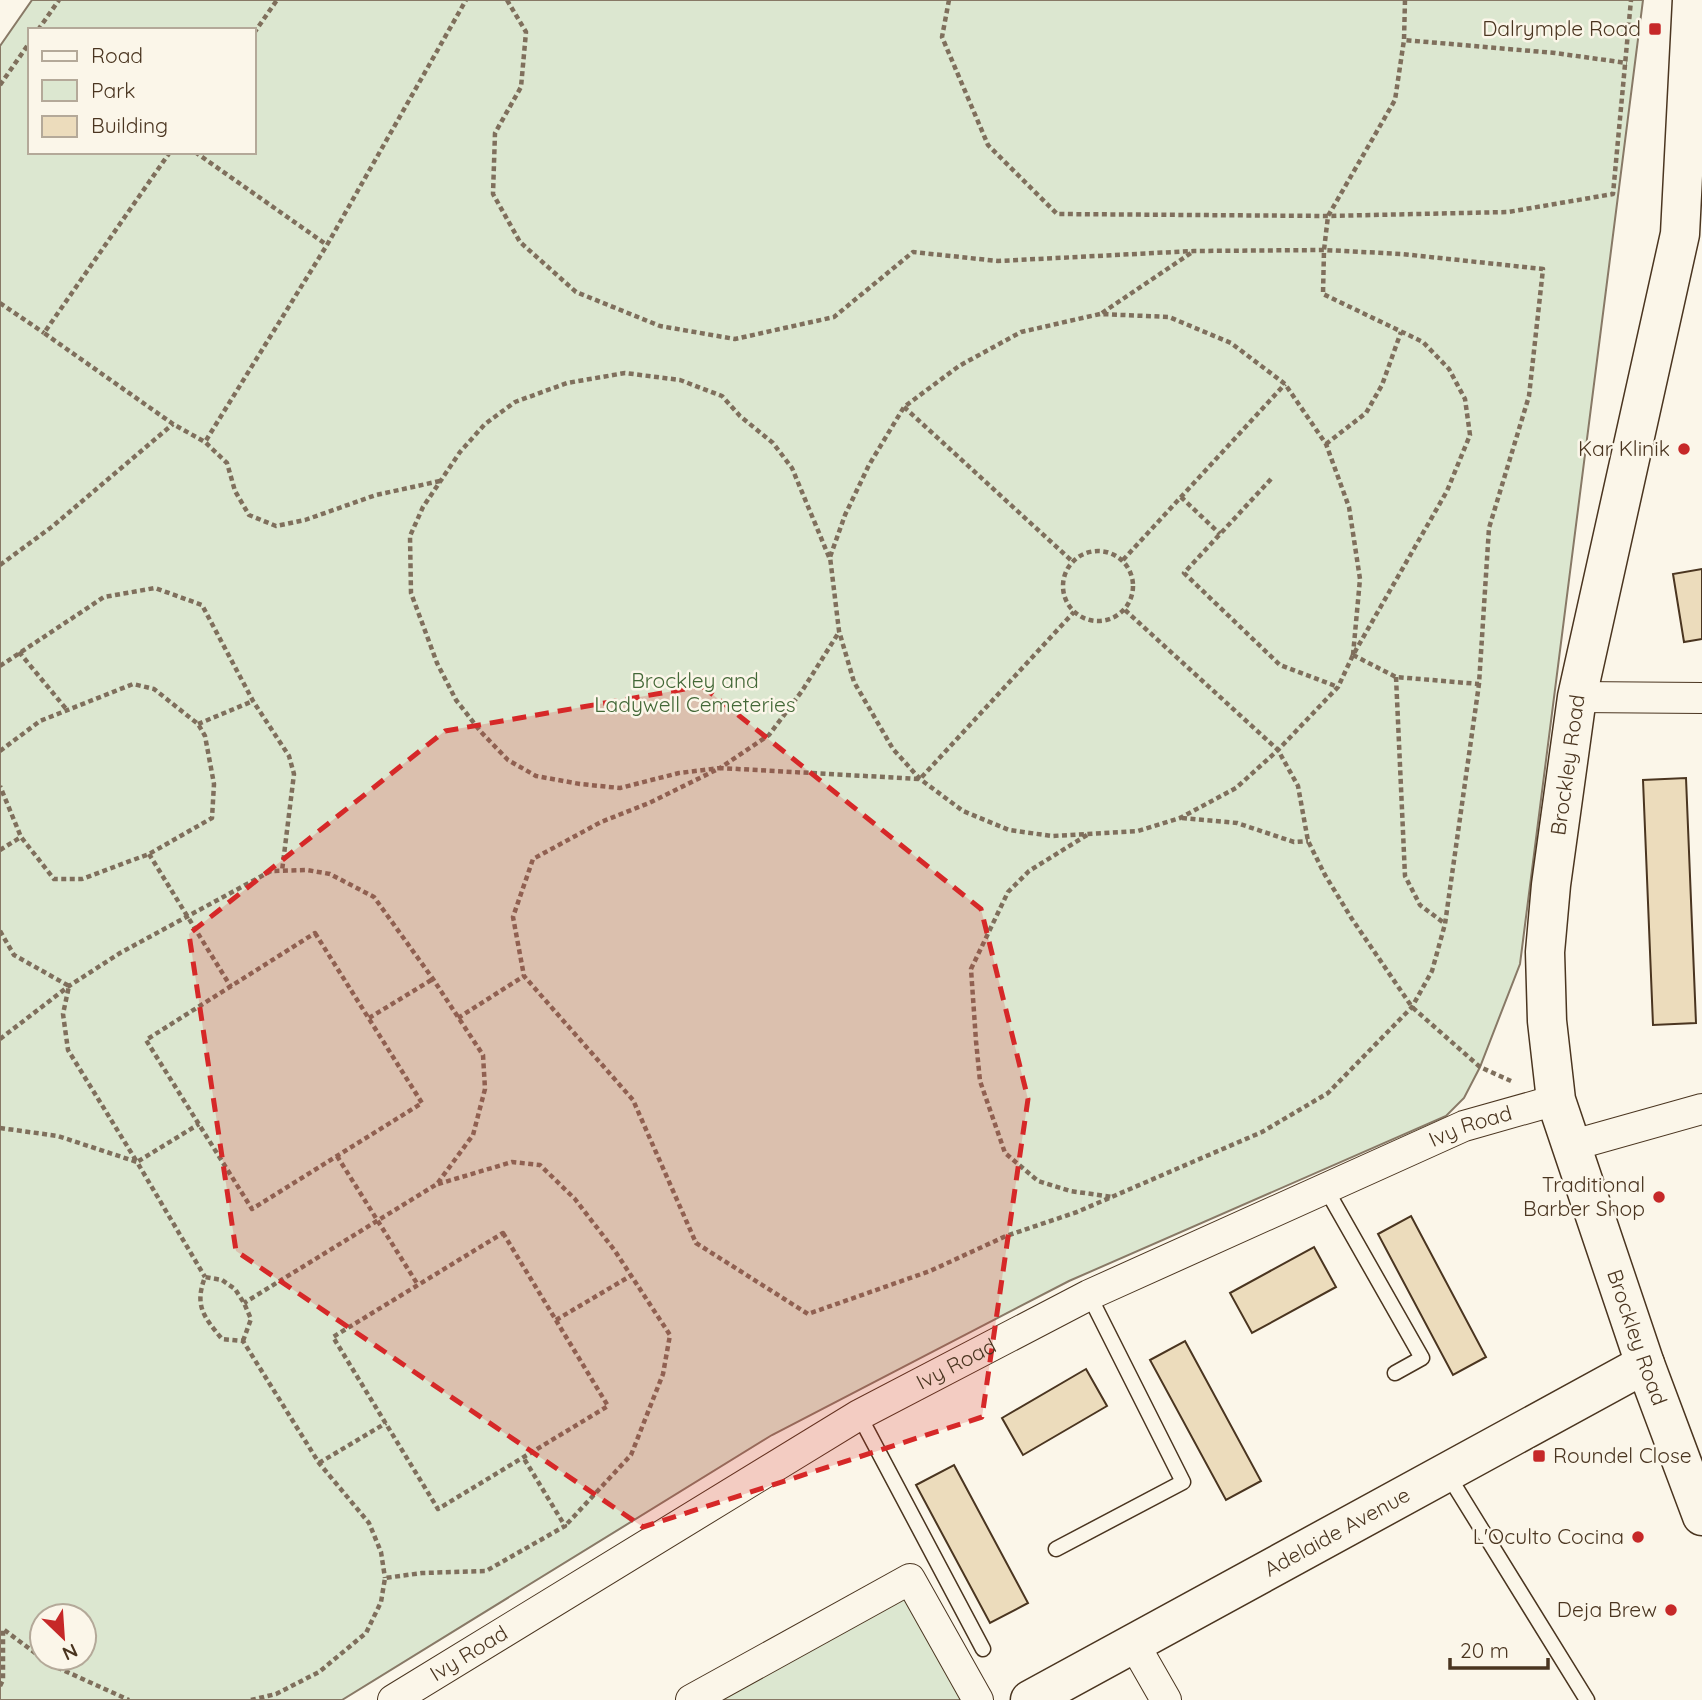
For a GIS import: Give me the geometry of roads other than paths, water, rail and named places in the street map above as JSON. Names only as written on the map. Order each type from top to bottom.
[{"type":"main road","name":"Brockley Road","points":[[1692,0],[1691,235],[1577,697],[1551,885],[1545,953],[1547,1021],[1556,1100],[1645,1364],[1702,1516]]},
{"type":"main road","name":"Adelaide Avenue","points":[[1031,1700],[1645,1364]]},
{"type":"street","points":[[1577,697],[1702,698]]},
{"type":"street","name":"Ivy Road","points":[[393,1700],[859,1415],[1089,1295],[1464,1126],[1556,1100]]},
{"type":"street","points":[[1570,1146],[1702,1109]]},
{"type":"street","points":[[691,1700],[910,1579],[978,1700]]},
{"type":"street","points":[[1135,1644],[1166,1700]]},
{"type":"lane","points":[[1702,698],[1702,707]]},
{"type":"lane","points":[[1326,1189],[1422,1358],[1395,1373]]},
{"type":"lane","points":[[1056,1549],[1184,1482],[1089,1295]]},
{"type":"lane","points":[[859,1415],[983,1649]]},
{"type":"lane","points":[[1447,1472],[1587,1700]]},
{"type":"place","name":"Dalrymple Road","points":[[1655,29]]},
{"type":"place","name":"Kar Klinik","points":[[1684,449]]},
{"type":"place","name":"Traditional Barber Shop","points":[[1659,1197]]},
{"type":"place","name":"Roundel Close","points":[[1539,1456]]},
{"type":"place","name":"L'Oculto Cocina","points":[[1638,1537]]},
{"type":"place","name":"Deja Brew","points":[[1671,1610]]},
{"type":"park label","name":"Brockley and Ladywell Cemeteries","points":[[695,693]]}]
